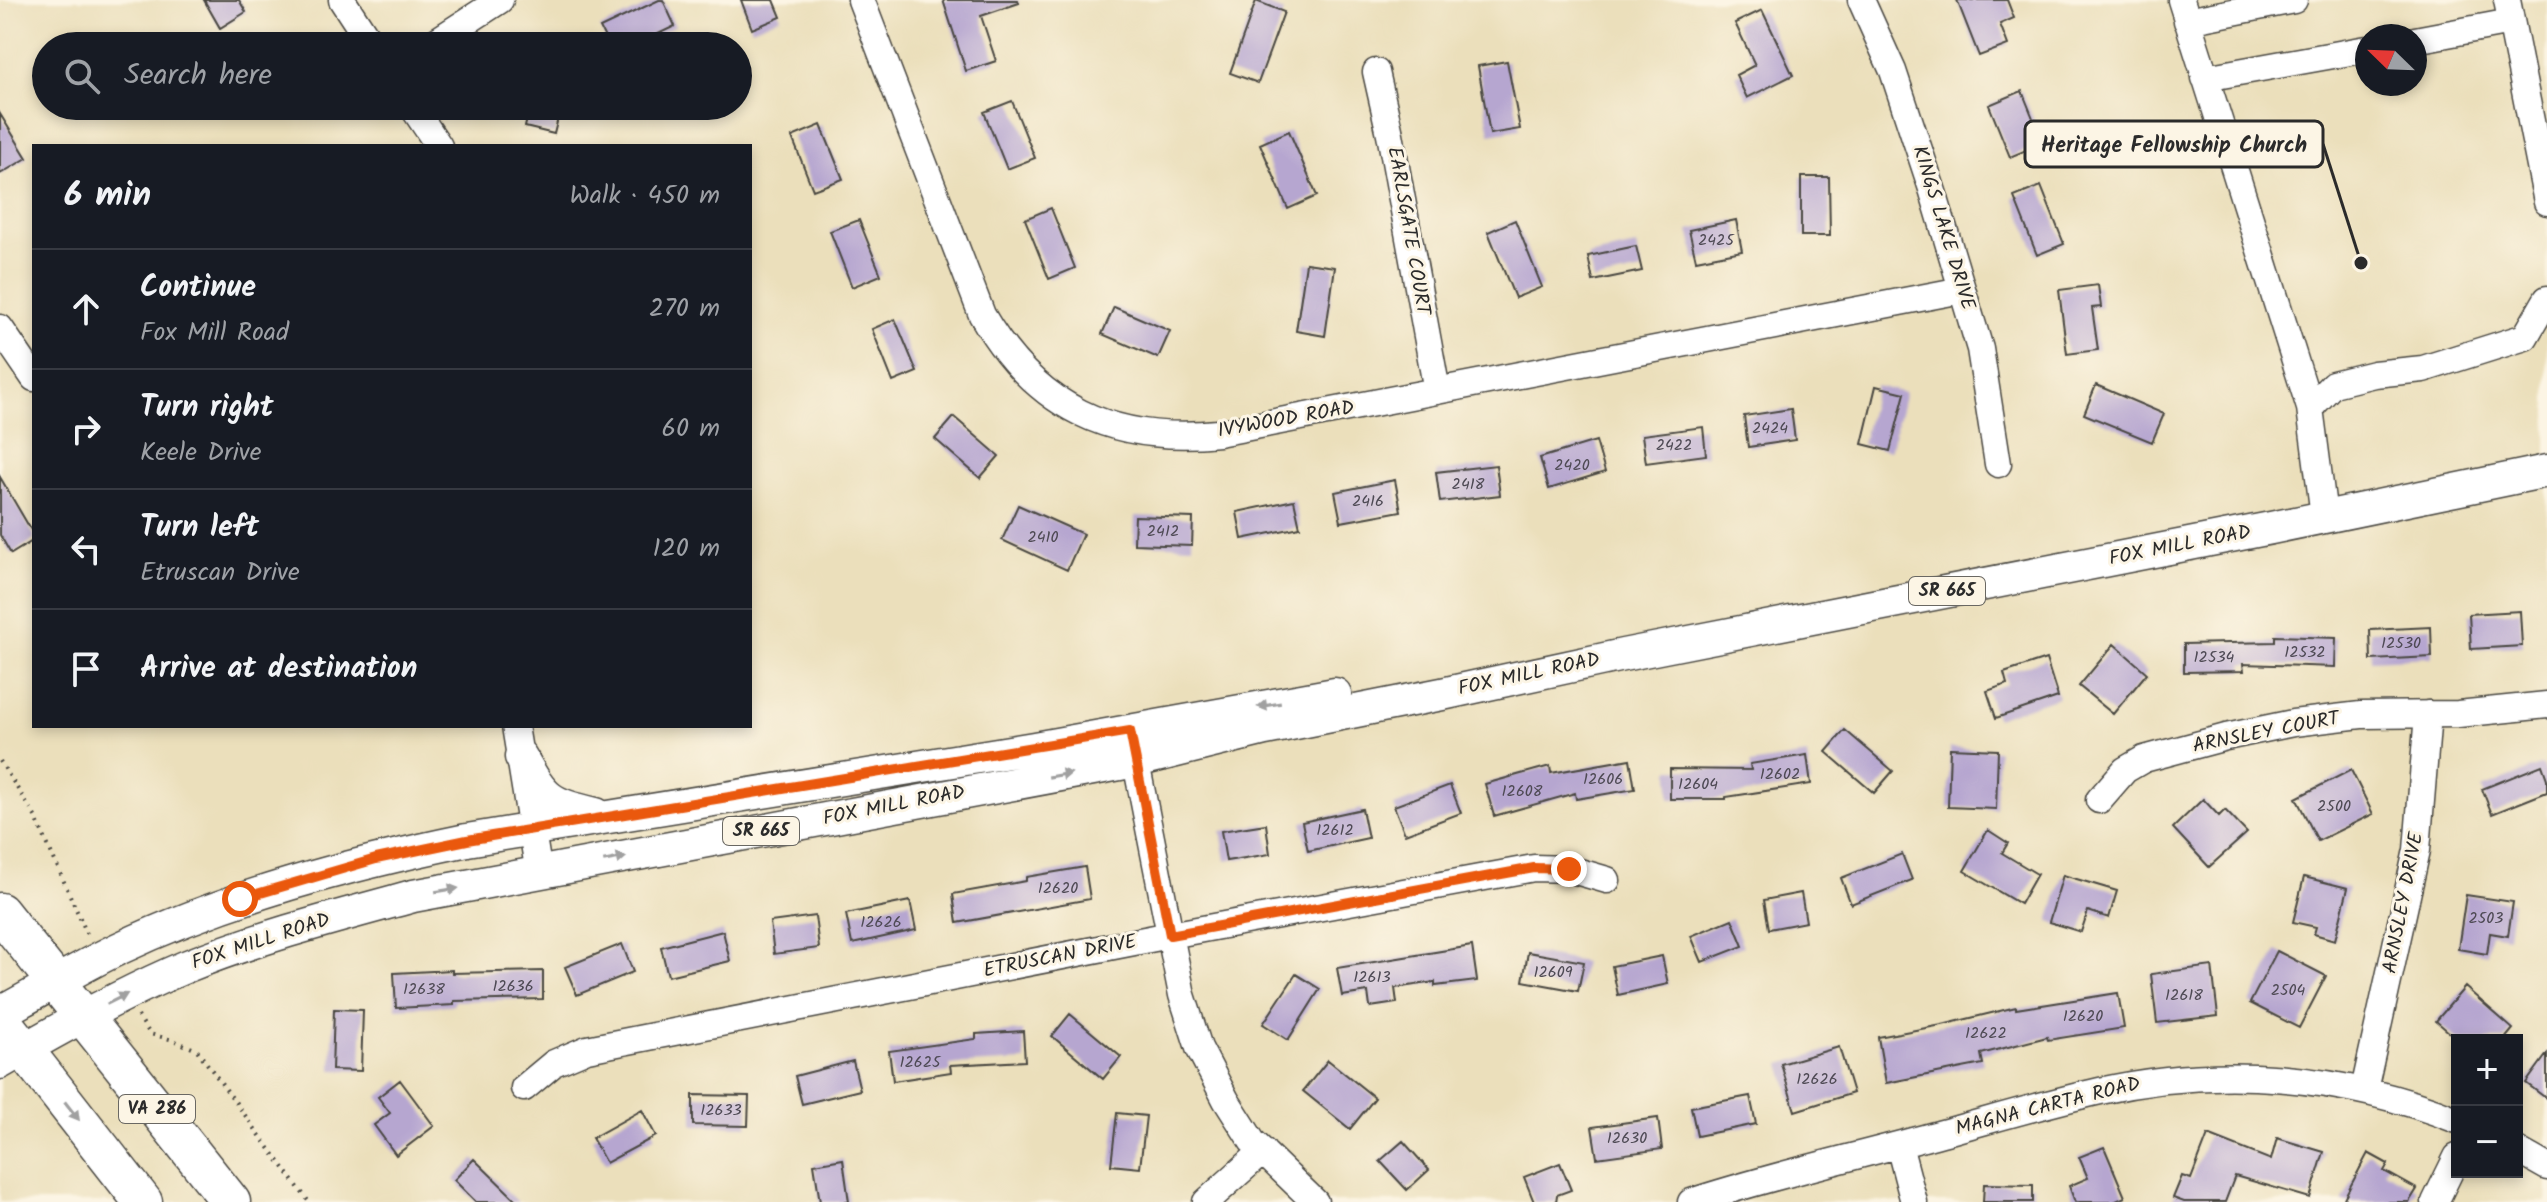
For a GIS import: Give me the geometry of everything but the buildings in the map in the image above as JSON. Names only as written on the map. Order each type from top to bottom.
[{"type":"highway","name":"VA 286","points":[[0,912],[231,1202]]},
{"type":"highway","name":"VA 286","points":[[0,1019],[12,1056],[143,1202]]},
{"type":"main road","name":"FOX MILL ROAD","points":[[0,1013],[101,957],[212,910],[376,859],[610,818],[1265,729],[2547,471]]},
{"type":"main road","points":[[518,741],[542,791],[554,803],[610,818]]},
{"type":"main road","name":"FOX MILL ROAD","points":[[12,1056],[184,968],[307,924],[413,896],[539,874],[1133,746]]},
{"type":"street","points":[[342,0],[363,32]]},
{"type":"street","points":[[451,32],[500,0]]},
{"type":"street","name":"IVYWOOD ROAD","points":[[861,0],[982,315],[1000,346],[1023,373],[1049,394],[1109,424],[1149,433],[1196,435],[1962,290]]},
{"type":"street","name":"KINGS LAKE DRIVE","points":[[1861,0],[1893,71],[1980,349],[1998,464]]},
{"type":"street","points":[[2294,0],[2184,10],[2310,408],[2324,516]]},
{"type":"street","points":[[2427,36],[2509,11],[2547,202]]},
{"type":"street","points":[[2205,78],[2355,51]]},
{"type":"street","name":"EARLSGATE COURT","points":[[1376,72],[1437,391]]},
{"type":"street","points":[[421,120],[438,144]]},
{"type":"street","points":[[2310,408],[2333,384],[2374,374],[2423,369],[2525,337],[2547,299]]},
{"type":"street","points":[[0,328],[32,375]]},
{"type":"street","name":"ARNSLEY COURT","points":[[2099,800],[2125,770],[2144,759],[2226,737],[2293,723],[2361,715],[2428,714],[2547,705]]},
{"type":"street","name":"ARNSLEY DRIVE","points":[[2364,1090],[2417,850],[2428,714]]},
{"type":"street","points":[[518,741],[539,874]]},
{"type":"street","points":[[1133,746],[1182,995],[1199,1048],[1252,1141],[1315,1202]]},
{"type":"street","name":"ETRUSCAN DRIVE","points":[[524,1088],[554,1063],[587,1049],[1170,935],[1534,868],[1569,869],[1607,880]]},
{"type":"street","name":"MAGNA CARTA ROAD","points":[[1691,1202],[2101,1091],[2189,1078],[2239,1076],[2288,1079],[2364,1090],[2451,1118]]},
{"type":"street","points":[[1899,1145],[1914,1202]]},
{"type":"street","points":[[1206,1202],[1263,1151]]},
{"type":"street","points":[[2523,1153],[2547,1167]]},
{"type":"street","points":[[2435,1202],[2451,1169]]},
{"type":"path","points":[[0,761],[36,818],[84,929],[101,957]]},
{"type":"path","points":[[125,996],[150,1034],[197,1050],[309,1202]]},
{"type":"place","name":"Heritage Fellowship Church","points":[[2361,263]]},
{"type":"route","points":[[240,899],[376,859],[467,840],[1130,731],[1170,935],[1534,868],[1569,869]]}]
